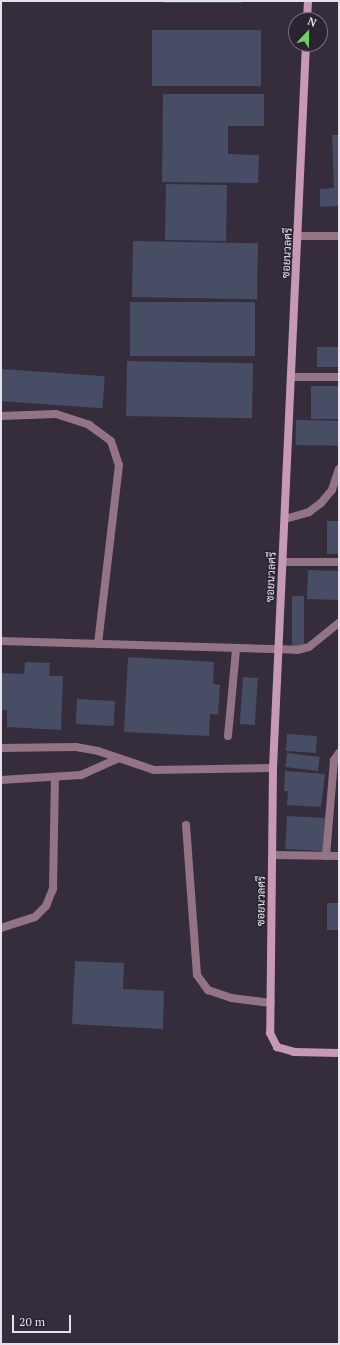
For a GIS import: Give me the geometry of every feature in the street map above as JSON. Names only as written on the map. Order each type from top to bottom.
[{"type":"street","points":[[307,12],[308,1]]},
{"type":"street","name":"ซอยนวลศรี","points":[[306,52],[299,236],[273,768],[270,1033],[277,1047],[294,1052],[339,1053]]},
{"type":"street","points":[[299,236],[339,236]]},
{"type":"street","points":[[292,377],[339,377]]},
{"type":"street","points":[[1,416],[56,414],[89,425],[112,441],[120,465],[98,644]]},
{"type":"street","points":[[285,519],[309,512],[321,503],[332,490],[339,469]]},
{"type":"street","points":[[283,562],[339,562]]},
{"type":"street","points":[[1,641],[279,650],[309,647],[339,622]]},
{"type":"street","points":[[228,736],[236,649]]},
{"type":"street","points":[[1,748],[76,747],[98,751],[117,759],[154,770],[273,768]]},
{"type":"street","points":[[326,856],[334,760],[339,753]]},
{"type":"street","points":[[1,780],[55,779],[81,775],[117,759]]},
{"type":"street","points":[[1,928],[35,917],[46,906],[53,889],[55,779]]},
{"type":"street","points":[[186,825],[197,975],[208,990],[231,998],[271,1003]]},
{"type":"street","points":[[273,855],[339,856]]},
{"type":"building","points":[[164,1],[242,1],[242,3],[164,3]]},
{"type":"building","points":[[152,30],[261,30],[261,86],[152,86]]},
{"type":"building","points":[[163,94],[264,94],[264,126],[228,126],[228,154],[259,155],[258,183],[162,182]]},
{"type":"building","points":[[332,135],[339,135],[339,206],[320,207],[320,189],[334,188]]},
{"type":"building","points":[[166,184],[227,185],[226,241],[165,240]]},
{"type":"building","points":[[133,241],[258,243],[257,299],[132,297]]},
{"type":"building","points":[[130,302],[255,302],[255,356],[130,356]]},
{"type":"building","points":[[317,347],[339,347],[339,367],[317,367]]},
{"type":"building","points":[[127,361],[253,363],[252,418],[126,416]]},
{"type":"building","points":[[1,369],[105,376],[103,408],[1,401]]},
{"type":"building","points":[[311,386],[339,386],[339,419],[311,419]]},
{"type":"building","points":[[296,420],[339,421],[339,446],[296,445]]},
{"type":"building","points":[[327,521],[339,521],[339,554],[327,554]]},
{"type":"building","points":[[308,570],[339,571],[338,600],[307,599]]},
{"type":"building","points":[[292,596],[304,596],[304,646],[292,646]]},
{"type":"building","points":[[128,657],[214,662],[213,684],[220,685],[218,714],[210,714],[209,736],[124,732]]},
{"type":"building","points":[[25,662],[50,663],[49,676],[63,676],[61,730],[7,727],[7,710],[1,710],[1,673],[24,674]]},
{"type":"building","points":[[243,677],[258,678],[255,725],[240,724]]},
{"type":"building","points":[[77,699],[115,701],[114,726],[76,724]]},
{"type":"building","points":[[287,734],[317,736],[316,753],[286,751]]},
{"type":"building","points":[[287,753],[320,757],[318,771],[285,767]]},
{"type":"building","points":[[285,771],[325,774],[321,807],[287,805],[288,791],[284,791]]},
{"type":"building","points":[[287,816],[325,818],[323,851],[285,849]]},
{"type":"building","points":[[327,903],[339,903],[339,930],[327,930]]},
{"type":"building","points":[[75,961],[124,963],[123,989],[164,991],[163,1029],[72,1024]]}]
